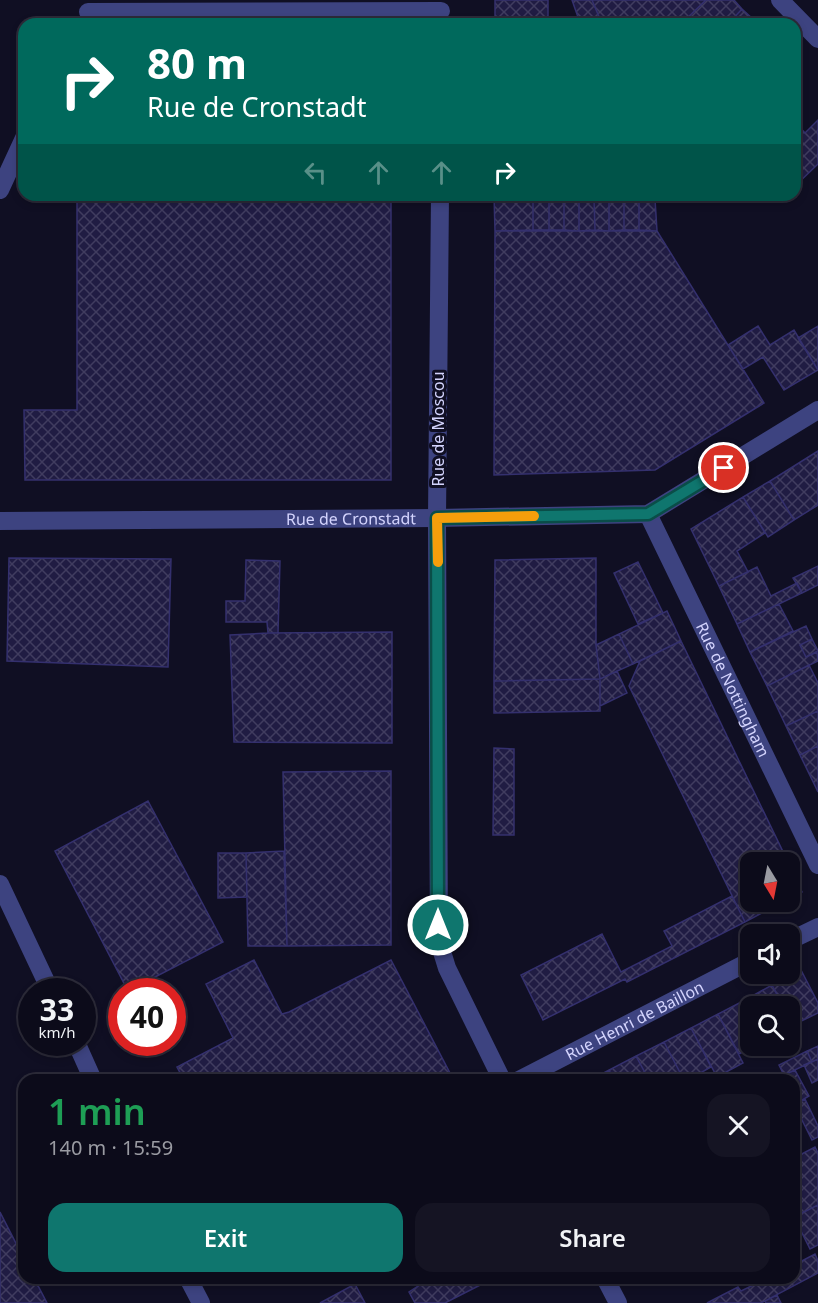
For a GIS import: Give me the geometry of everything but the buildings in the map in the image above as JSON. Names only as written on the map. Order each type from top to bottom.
[{"type":"street","points":[[780,0],[798,18]]},
{"type":"street","points":[[89,12],[442,12]]},
{"type":"street","points":[[801,22],[818,39]]},
{"type":"street","points":[[0,190],[18,151]]},
{"type":"street","name":"Rue de Moscou","points":[[440,201],[437,518],[438,942],[447,968],[499,1074]]},
{"type":"street","points":[[648,514],[818,410]]},
{"type":"street","name":"Rue de Cronstadt","points":[[0,521],[648,514]]},
{"type":"street","name":"Rue de Nottingham","points":[[648,514],[818,865]]},
{"type":"street","points":[[0,884],[44,978]]},
{"type":"street","points":[[800,936],[818,927]]},
{"type":"street","name":"Rue Henri de Baillon","points":[[531,1074],[740,967]]},
{"type":"street","points":[[82,1056],[90,1074]]},
{"type":"street","points":[[191,1284],[201,1303]]},
{"type":"street","points":[[608,1284],[618,1303]]},
{"type":"slow traffic","points":[[438,562],[437,518],[534,516]]},
{"type":"route","points":[[438,925],[437,518],[648,514],[724,468]]}]
